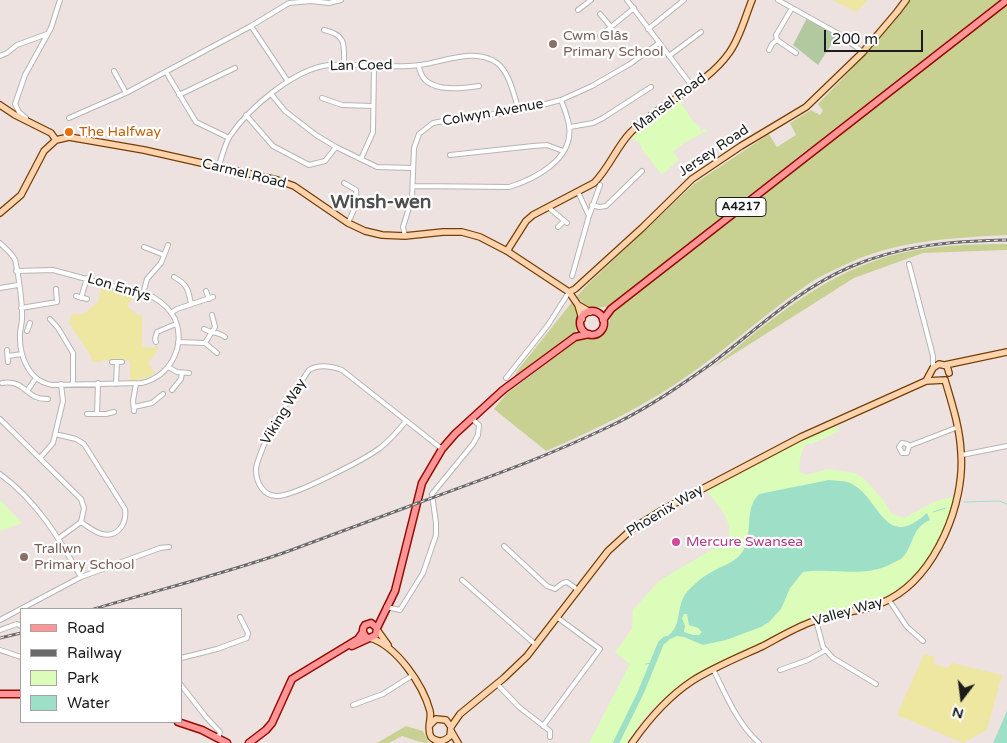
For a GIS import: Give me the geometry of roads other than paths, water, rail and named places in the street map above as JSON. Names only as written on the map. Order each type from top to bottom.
[{"type":"main road","name":"A4217","points":[[598,313],[611,308],[1007,0]]},
{"type":"main road","name":"A4217","points":[[603,320],[611,308]]},
{"type":"main road","points":[[339,651],[374,637],[398,579],[422,483],[442,449],[471,418],[503,390],[575,337],[599,333],[604,327],[603,320],[598,313],[590,312],[581,323],[575,337]]},
{"type":"main road","points":[[581,323],[583,330],[589,334]]},
{"type":"main road","points":[[250,743],[272,723],[292,679],[358,639],[363,632],[364,626],[387,608]]},
{"type":"main road","points":[[369,623],[375,624],[378,629]]},
{"type":"main road","points":[[363,632],[369,638]]},
{"type":"main road","points":[[0,694],[20,694]]},
{"type":"main road","points":[[181,723],[202,730],[217,741],[227,743]]},
{"type":"street","points":[[31,123],[18,112],[15,104],[25,74],[51,28],[60,0]]},
{"type":"street","points":[[69,118],[126,93],[166,72],[251,26],[289,2],[311,1],[329,3],[341,0]]},
{"type":"street","points":[[578,10],[590,0]]},
{"type":"street","points":[[627,0],[692,86]]},
{"type":"street","points":[[648,28],[684,0]]},
{"type":"street","name":"Mansel Road","points":[[507,251],[526,221],[533,215],[591,185],[602,175],[617,149],[630,133],[713,70],[729,53],[752,0]]},
{"type":"street","points":[[778,0],[837,33],[863,52]]},
{"type":"street","name":"Jersey Road","points":[[506,378],[548,325],[569,292],[614,253],[692,179],[741,146],[806,107],[863,52],[906,0]]},
{"type":"street","points":[[600,36],[634,8]]},
{"type":"street","points":[[777,40],[776,35],[792,8]]},
{"type":"street","points":[[600,14],[611,27]]},
{"type":"street","points":[[251,26],[287,80]]},
{"type":"street","points":[[324,30],[333,32],[341,38],[344,47],[344,65]]},
{"type":"street","points":[[669,56],[701,32]]},
{"type":"street","points":[[0,56],[17,45],[47,34]]},
{"type":"street","points":[[769,50],[777,40]]},
{"type":"street","points":[[777,40],[796,53]]},
{"type":"street","name":"Colwyn Avenue","points":[[404,236],[403,227],[412,198],[414,148],[419,134],[433,123],[519,111],[561,100],[592,86],[630,64],[659,43]]},
{"type":"street","name":"Lan Coed","points":[[218,168],[228,138],[246,115],[287,80],[309,70],[328,65],[419,65],[472,55],[482,56],[498,64],[508,78],[519,111]]},
{"type":"street","points":[[419,65],[422,78],[432,85],[447,88],[479,86]]},
{"type":"street","points":[[361,159],[373,132],[374,66]]},
{"type":"street","points":[[179,95],[235,68]]},
{"type":"street","points":[[114,71],[126,93]]},
{"type":"street","points":[[166,72],[196,122],[228,138]]},
{"type":"street","points":[[570,127],[592,123],[603,118],[650,87]]},
{"type":"street","points":[[271,94],[284,111],[316,135],[336,147],[383,168],[413,168]]},
{"type":"street","points":[[322,98],[342,104],[373,106]]},
{"type":"street","points":[[413,186],[509,187],[548,169],[557,161],[567,144],[570,127],[561,100]]},
{"type":"street","points":[[0,105],[50,133],[56,140],[44,151],[21,195],[0,213]]},
{"type":"street","points":[[246,115],[273,146],[309,165],[325,161],[336,147]]},
{"type":"street","name":"Carmel Road","points":[[56,140],[69,137],[84,139],[144,150],[276,180],[294,186],[365,231],[382,235],[404,236],[462,232],[480,237],[507,251],[569,292],[578,305],[590,312]]},
{"type":"street","points":[[450,155],[534,146],[547,146],[563,151]]},
{"type":"street","points":[[592,205],[606,206],[642,171]]},
{"type":"street","points":[[344,183],[356,190],[357,203],[348,222]]},
{"type":"street","points":[[572,276],[592,205],[600,184]]},
{"type":"street","points":[[578,192],[589,216]]},
{"type":"street","points":[[548,207],[566,222],[558,227]]},
{"type":"street","points":[[0,242],[12,255],[21,308],[20,333],[22,354],[28,368],[36,378],[48,384],[136,384],[150,381],[168,367],[182,373],[190,373]]},
{"type":"street","points":[[144,294],[147,279],[162,263],[168,245]]},
{"type":"street","points":[[144,247],[164,255]]},
{"type":"street","points":[[909,264],[934,356],[932,374],[937,380],[945,380],[956,364]]},
{"type":"street","name":"Lon Enfys","points":[[16,271],[53,270],[144,294],[159,301],[171,313],[176,324],[178,342],[175,357],[168,367]]},
{"type":"street","points":[[174,277],[185,283],[188,288],[191,304]]},
{"type":"street","points":[[81,298],[86,278]]},
{"type":"street","points":[[0,288],[18,285]]},
{"type":"street","points":[[181,289],[188,288]]},
{"type":"street","points":[[21,308],[57,302],[56,289]]},
{"type":"street","points":[[171,313],[177,309],[211,298],[206,291]]},
{"type":"street","points":[[76,296],[86,299]]},
{"type":"street","points":[[42,299],[44,305]]},
{"type":"street","name":"Carmel Road","points":[[578,305],[581,323]]},
{"type":"street","points":[[205,344],[215,327],[212,315]]},
{"type":"street","points":[[50,319],[58,328],[72,353],[73,383]]},
{"type":"street","points":[[156,342],[157,332],[176,324]]},
{"type":"street","points":[[21,325],[28,327]]},
{"type":"street","points":[[204,329],[225,337]]},
{"type":"street","points":[[178,342],[205,344],[218,353]]},
{"type":"street","points":[[7,350],[8,362]]},
{"type":"street","points":[[926,381],[937,365],[956,364],[1007,352]]},
{"type":"street","points":[[8,356],[22,354]]},
{"type":"street","points":[[934,356],[944,364],[949,373]]},
{"type":"street","points":[[116,384],[114,362],[122,362]]},
{"type":"street","name":"Viking Way","points":[[406,421],[392,438],[378,449],[348,467],[292,493],[276,496],[264,491],[258,483],[256,468],[265,440],[309,370],[314,367],[327,366],[342,370],[442,449]]},
{"type":"street","points":[[172,390],[181,379],[182,373]]},
{"type":"street","points":[[26,391],[36,378]]},
{"type":"street","name":"Phoenix Way","points":[[451,729],[460,714],[497,684],[536,645],[608,551],[622,537],[664,509],[810,432],[926,381],[937,380]]},
{"type":"street","name":"Valley Way","points":[[632,743],[648,722],[669,700],[713,669],[793,629],[816,620],[852,612],[889,600],[906,588],[923,572],[951,522],[959,488],[962,455],[958,427],[945,380]]},
{"type":"street","points":[[2,383],[19,382],[35,398],[48,399]]},
{"type":"street","points":[[97,414],[98,383]]},
{"type":"street","points":[[40,458],[49,448],[55,434],[63,401],[61,384]]},
{"type":"street","points":[[136,384],[133,401],[134,409],[157,402],[162,394]]},
{"type":"street","points":[[43,399],[43,405]]},
{"type":"street","points":[[87,414],[114,412]]},
{"type":"street","points":[[0,418],[81,499],[84,508],[81,522],[59,538]]},
{"type":"street","points":[[387,608],[400,610],[423,573],[436,535],[432,494],[473,444],[478,435],[479,425],[471,418]]},
{"type":"street","points":[[909,446],[958,427]]},
{"type":"street","points":[[55,434],[84,444],[125,509],[124,524],[117,532],[112,534],[103,535],[81,522]]},
{"type":"street","points":[[962,455],[1007,446]]},
{"type":"street","points":[[0,474],[40,510],[82,577]]},
{"type":"street","points":[[504,546],[547,586],[556,589],[567,582],[578,590]]},
{"type":"street","points":[[23,608],[82,577],[160,548],[169,547]]},
{"type":"street","points":[[462,580],[536,645]]},
{"type":"street","points":[[889,600],[907,628],[923,641]]},
{"type":"street","points":[[0,620],[20,610]]},
{"type":"street","points":[[182,658],[217,649],[246,638],[248,633],[240,617]]},
{"type":"street","points":[[543,726],[600,649],[558,618]]},
{"type":"street","points":[[816,620],[823,647],[834,658],[876,684]]},
{"type":"street","points":[[0,630],[17,624],[20,626]]},
{"type":"street","points":[[378,629],[396,656]]},
{"type":"street","points":[[369,638],[381,643],[413,675],[423,693],[430,712],[429,732],[434,741],[458,743]]},
{"type":"street","points":[[0,650],[20,657]]},
{"type":"street","points":[[780,670],[808,660],[826,650]]},
{"type":"street","points":[[713,669],[738,716],[750,735],[758,743]]},
{"type":"street","points":[[353,705],[383,694],[413,675]]},
{"type":"street","points":[[497,684],[519,707],[551,733],[550,737]]},
{"type":"street","points":[[182,686],[220,732],[217,741]]},
{"type":"street","points":[[430,712],[451,729],[458,743]]},
{"type":"street","name":"Phoenix Way","points":[[441,719],[460,714]]},
{"type":"street","points":[[430,725],[434,720],[441,719]]},
{"type":"street","points":[[443,741],[448,738],[451,729]]},
{"type":"water","points":[[829,480],[844,481],[861,491],[892,525],[901,527],[913,524],[927,513],[930,520],[924,523],[916,532],[909,549],[901,559],[891,564],[869,571],[858,572],[803,572],[790,588],[781,609],[769,622],[761,627],[726,640],[703,645],[684,637],[677,636],[666,639],[675,628],[686,593],[704,577],[733,561],[741,554],[747,542],[750,514],[754,500],[759,494]],"holes":[[[684,614],[687,614],[689,625],[698,628],[702,632],[699,635],[684,632],[685,626],[682,618]]]},
{"type":"water","points":[[1007,711],[1007,743],[993,743]]},
{"type":"waterway","points":[[964,502],[999,501],[1007,504]]},
{"type":"waterway","points":[[933,512],[946,508]]},
{"type":"waterway","points":[[616,743],[641,692],[661,643],[666,639]]},
{"type":"waterway","points":[[645,664],[652,663]]},
{"type":"railway","points":[[98,608],[214,575],[286,552],[512,468],[581,440],[632,415],[659,399],[711,364],[778,311],[812,287],[850,267],[908,249],[947,243],[1007,240]]},
{"type":"railway","points":[[0,638],[20,633]]},
{"type":"place","name":"Cwm Glâs Primary School","points":[[553,44]]},
{"type":"place","name":"The Halfway","points":[[69,132]]},
{"type":"place","name":"Mercure Swansea","points":[[676,542]]},
{"type":"place","name":"Trallwn Primary School","points":[[24,557]]},
{"type":"district","name":"Winsh-wen","points":[[381,203]]}]
